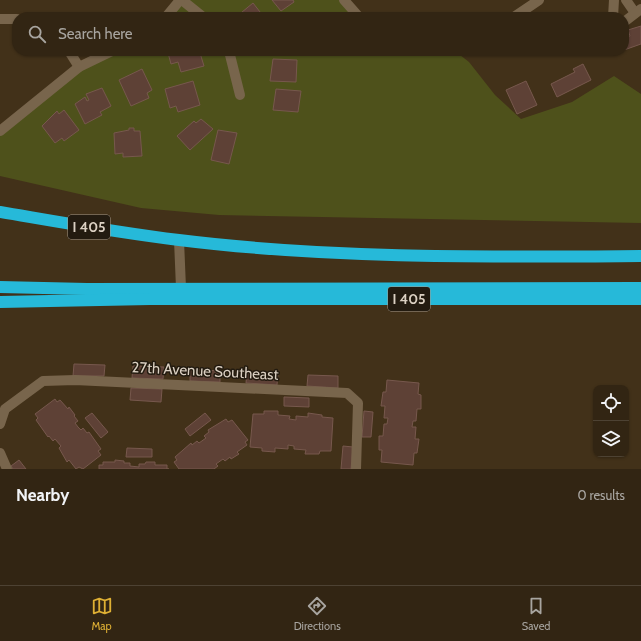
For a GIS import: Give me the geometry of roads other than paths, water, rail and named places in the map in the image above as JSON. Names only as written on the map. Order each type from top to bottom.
[{"type":"highway","name":"I 405","points":[[0,212],[78,226],[179,240],[354,254],[426,256],[641,256]]},
{"type":"highway","name":"I 405","points":[[0,287],[87,289],[641,288]]},
{"type":"highway","name":"I 405","points":[[0,302],[150,299],[641,299]]},
{"type":"street","points":[[170,12],[181,0],[197,12]]},
{"type":"street","points":[[344,0],[355,12]]},
{"type":"street","points":[[521,12],[539,0]]},
{"type":"street","points":[[613,12],[614,0]]},
{"type":"street","points":[[626,0],[638,11],[629,18]]},
{"type":"street","points":[[0,19],[12,19]]},
{"type":"street","points":[[72,56],[79,67]]},
{"type":"street","points":[[0,131],[79,67],[102,56]]},
{"type":"street","points":[[230,56],[240,95]]},
{"type":"street","points":[[179,240],[181,288]]},
{"type":"street","name":"27th Avenue Southeast","points":[[0,424],[5,409],[43,381],[75,380],[347,394],[358,402],[356,469]]},
{"type":"street","points":[[0,453],[7,469]]}]
